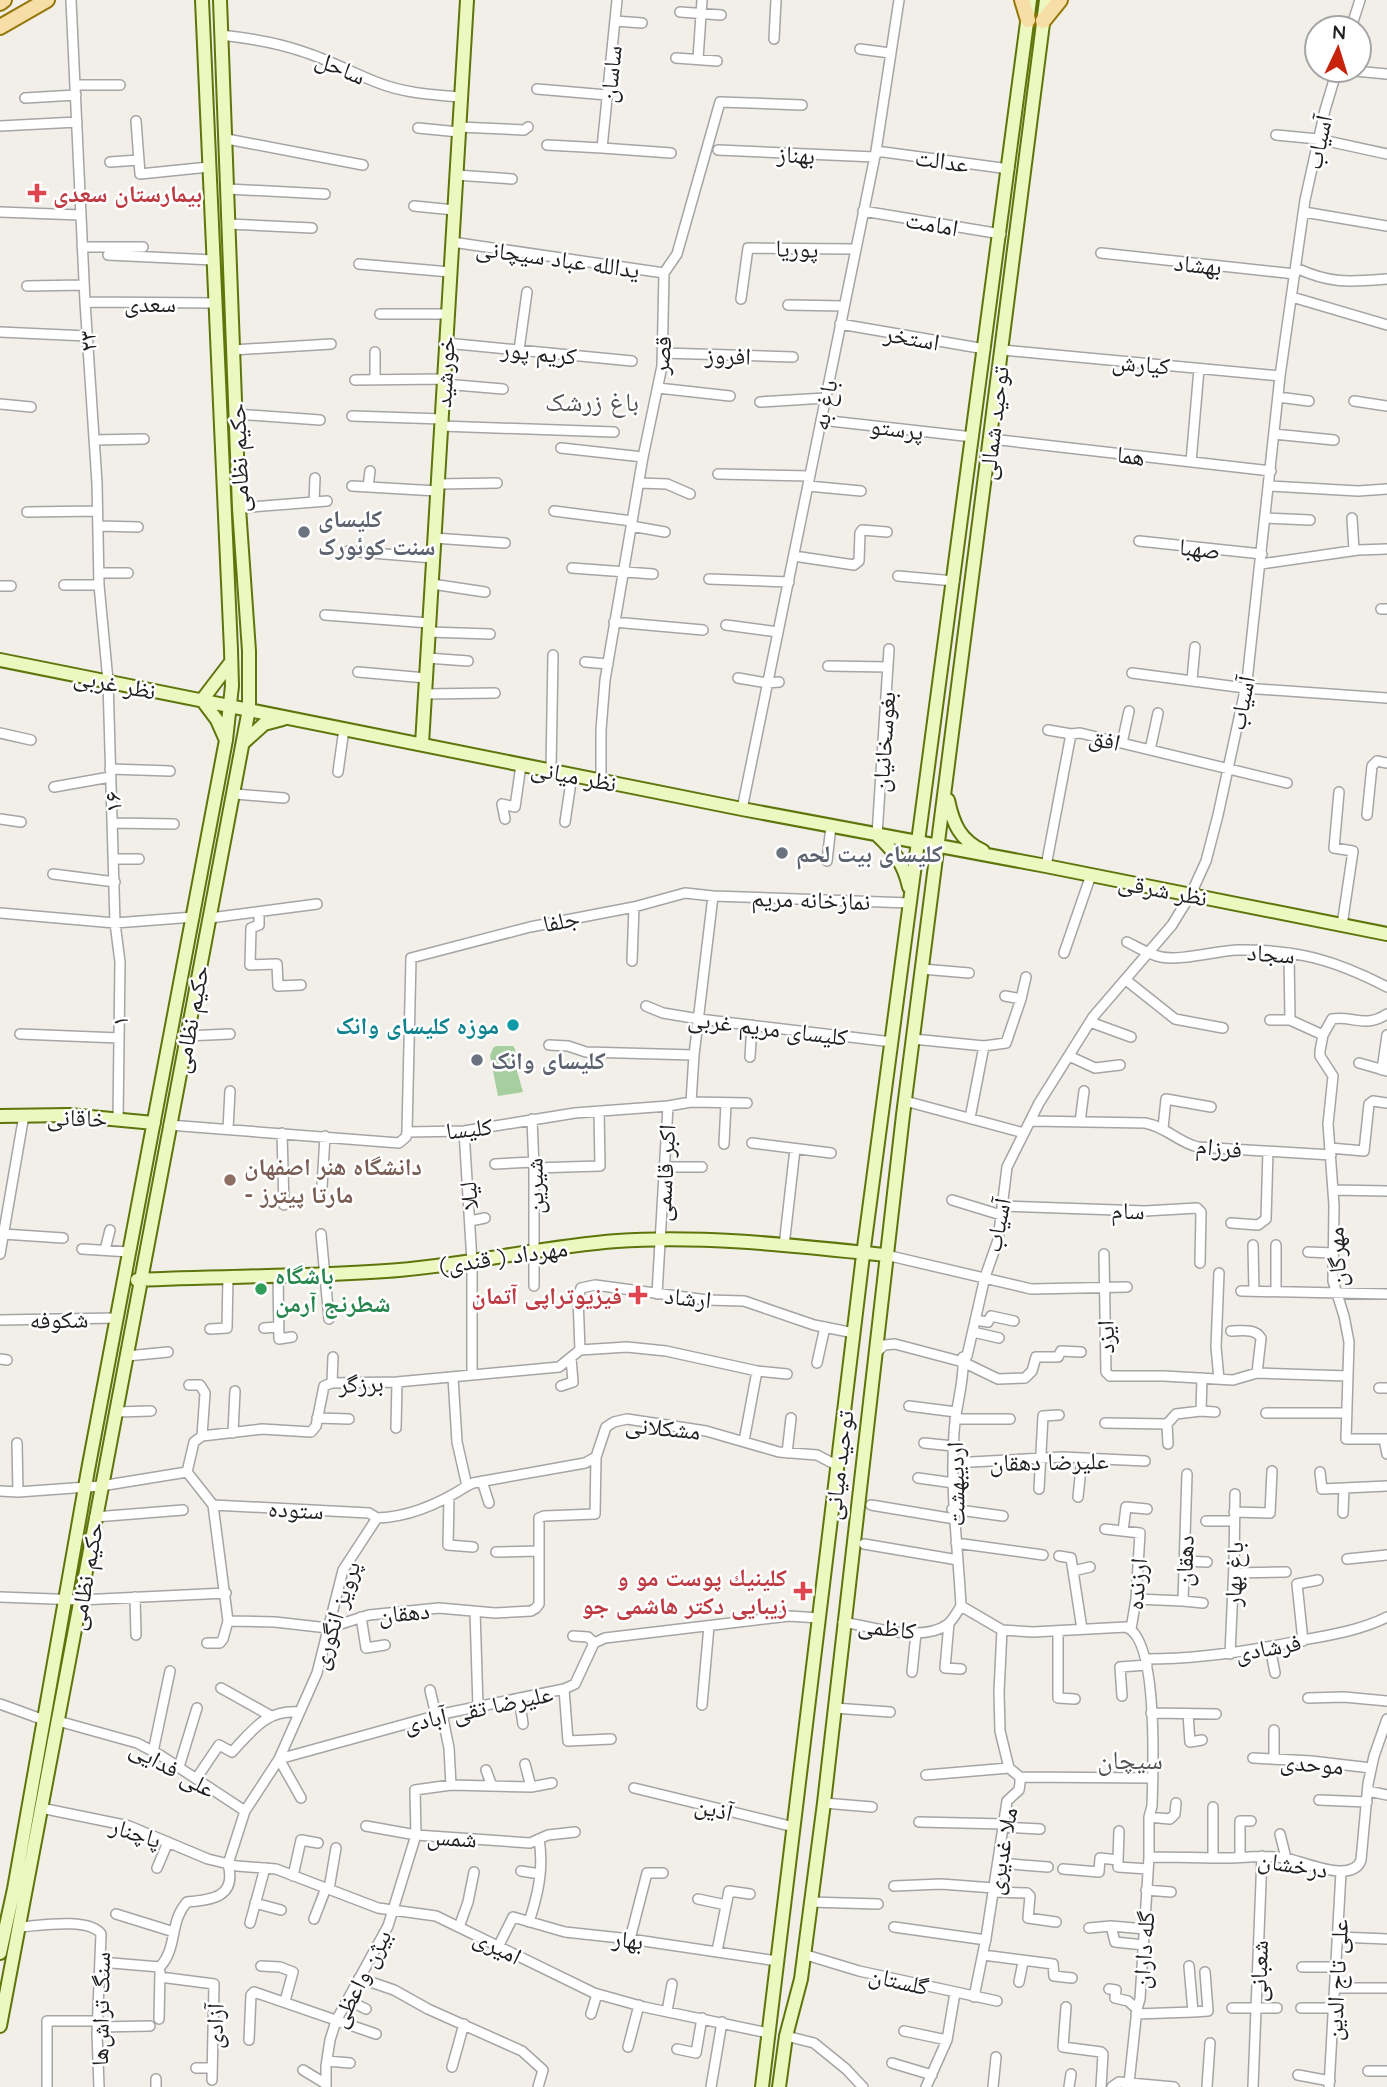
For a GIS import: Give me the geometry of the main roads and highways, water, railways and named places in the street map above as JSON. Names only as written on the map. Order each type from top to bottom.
[{"type":"main road","points":[[0,27],[47,0]]},
{"type":"main road","name":"حکیم نظامی","points":[[0,1954],[85,1485],[194,917],[230,706],[231,662],[202,0]]},
{"type":"main road","name":"حکیم نظامی","points":[[0,2026],[18,1927],[12,1896],[41,1808],[249,709],[249,651],[239,508],[220,0]]},
{"type":"main road","name":"خورشید","points":[[422,744],[467,0]]},
{"type":"main road","points":[[1022,0],[1028,20]]},
{"type":"main road","name":"توحید شمالی","points":[[919,843],[1030,0]]},
{"type":"main road","name":"توحید شمالی","points":[[939,847],[1046,0]]},
{"type":"main road","points":[[1043,21],[1060,0]]},
{"type":"main road","points":[[981,380],[998,383]]},
{"type":"main road","name":"نظر غربی","points":[[0,660],[230,706]]},
{"type":"main road","points":[[226,740],[217,720],[202,700],[231,662]]},
{"type":"main road","name":"نظر میانی","points":[[230,706],[939,847]]},
{"type":"main road","points":[[243,743],[264,724],[290,717]]},
{"type":"main road","points":[[946,788],[955,826],[965,841],[993,856]]},
{"type":"main road","points":[[877,835],[901,862],[910,898]]},
{"type":"main road","name":"توحید میانی","points":[[762,2087],[864,1252],[919,843]]},
{"type":"main road","name":"توحید میانی","points":[[779,2087],[786,2036],[801,1979],[824,1804],[886,1255],[939,847]]},
{"type":"main road","name":"نظر شرقی","points":[[939,847],[1387,933]]},
{"type":"main road","name":"خاقانی","points":[[0,1116],[69,1115],[154,1123]]},
{"type":"main road","name":"مهرداد ( قندی)","points":[[124,1280],[386,1271],[472,1262],[616,1241],[661,1240],[783,1246],[886,1255]]},
{"type":"place","name":"بیمارستان سعدی","points":[[37,193]]},
{"type":"place","name":"کلیسای سنت کوئورک","points":[[304,532]]},
{"type":"place","name":"کلیسای بیت لحم","points":[[782,853]]},
{"type":"place","name":"موزه کلیسای وانک","points":[[513,1025]]},
{"type":"place","name":"کلیسای وانک","points":[[477,1060]]},
{"type":"place","name":"دانشگاه هنر اصفهان - مارتا پیترز","points":[[230,1180]]},
{"type":"place","name":"باشگاه شطرنج آرمن","points":[[261,1289]]},
{"type":"place","name":"فیزیوتراپی آتمان","points":[[638,1295]]},
{"type":"place","name":"كلينيك پوست مو و زيبايى دکتر هاشمی جو","points":[[803,1591]]},
{"type":"district","name":"باغ زرشک","points":[[592,401]]},
{"type":"district","name":"سیچان","points":[[1130,1759]]}]
